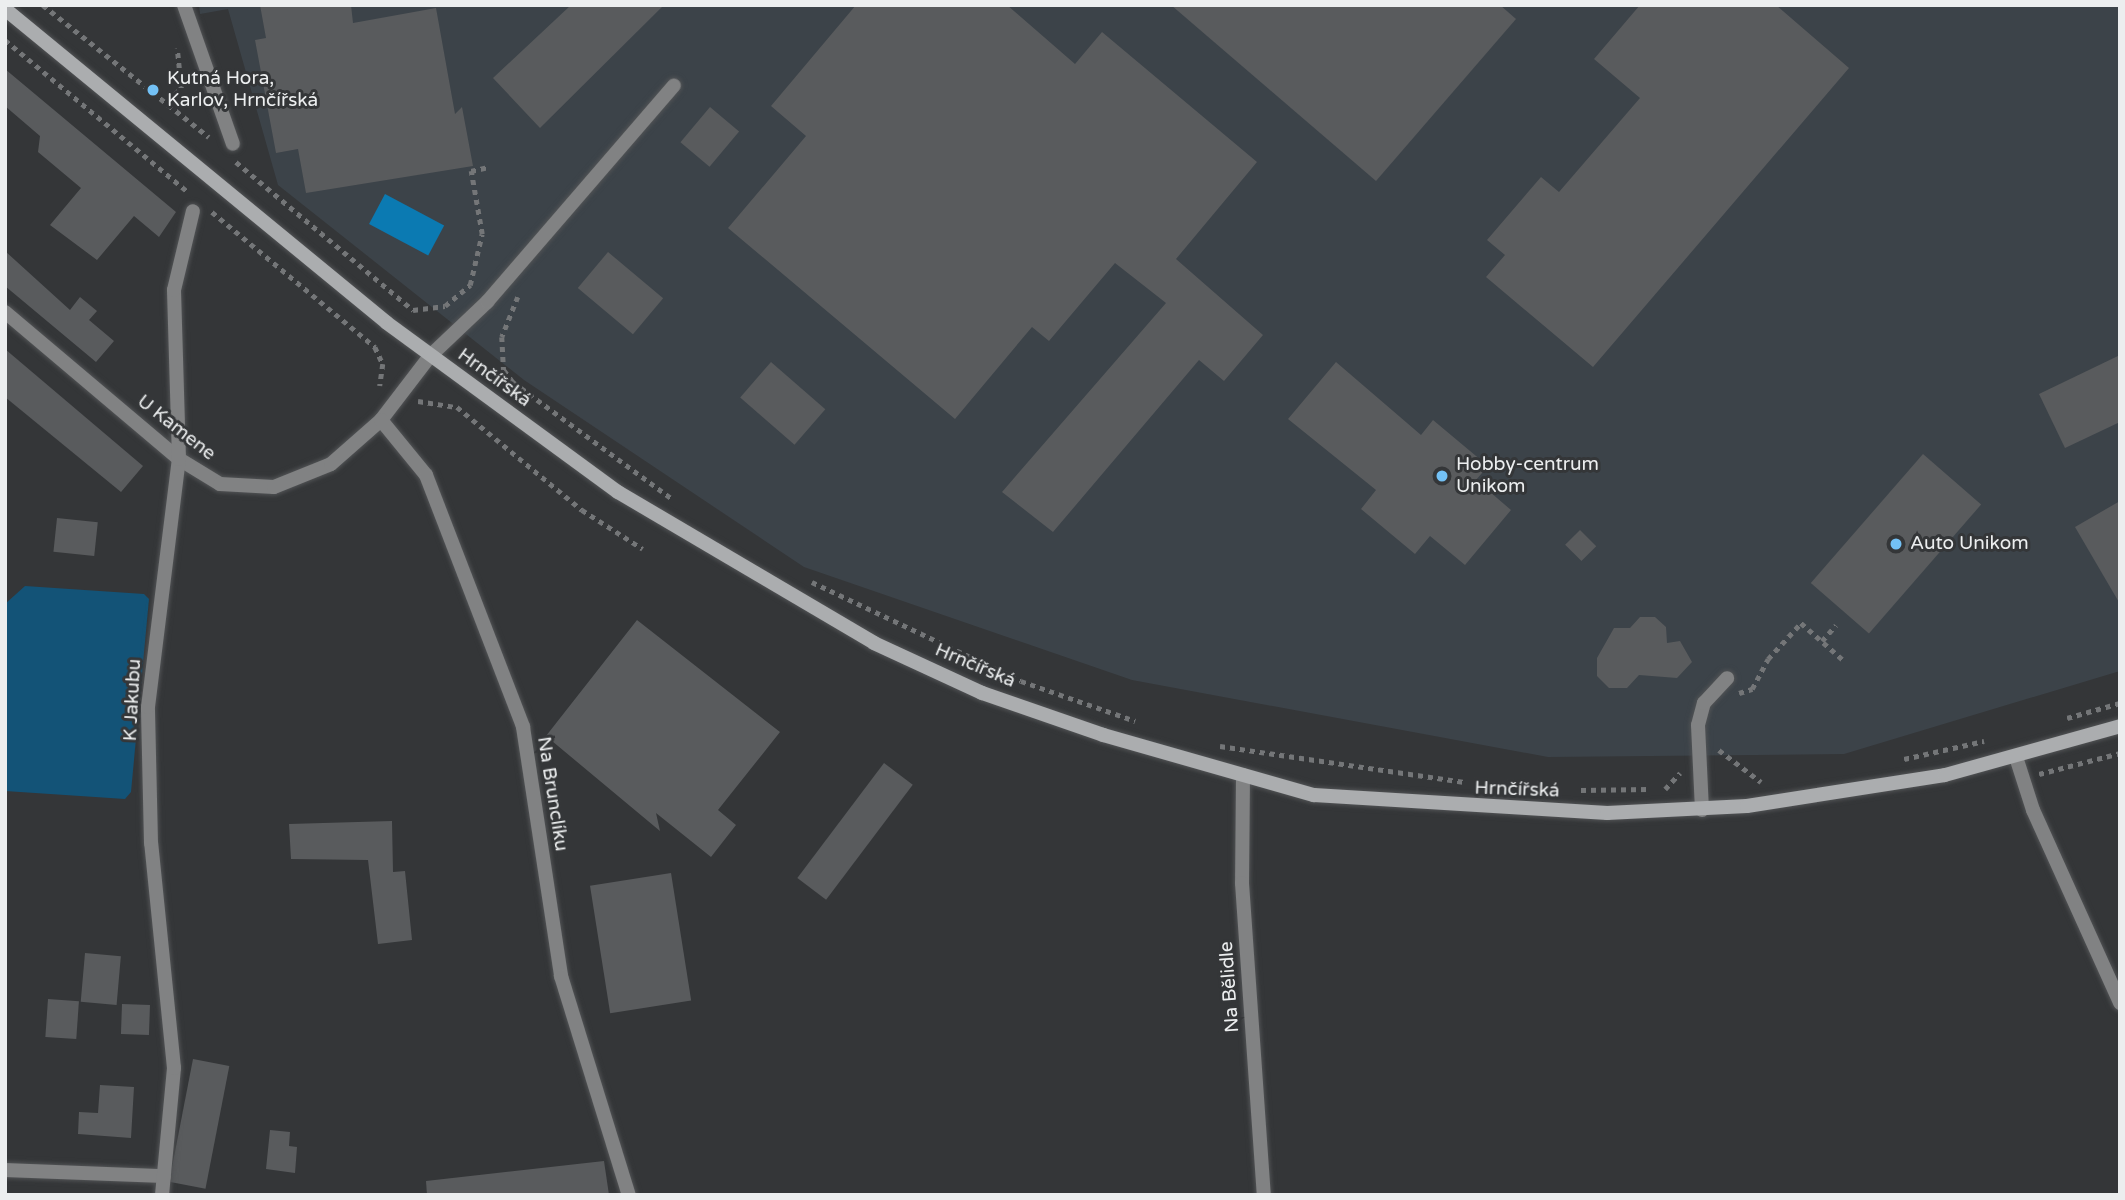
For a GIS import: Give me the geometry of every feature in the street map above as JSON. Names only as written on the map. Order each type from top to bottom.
[{"type":"main road","name":"Hrnčířská","points":[[5,9],[430,356],[693,540],[874,643],[994,697],[1314,795],[1484,810],[1702,810],[1945,775],[2120,726]]},
{"type":"street","points":[[184,5],[229,148]]},
{"type":"street","name":"U Kamene","points":[[5,312],[179,459],[220,484],[274,487],[331,464],[381,420],[430,356],[487,302],[674,85]]},
{"type":"street","name":"K Jakubu","points":[[162,1195],[173,1068],[151,843],[148,707],[179,459],[174,290],[199,205]]},
{"type":"street","name":"Na Brunclíku","points":[[381,420],[426,475],[523,727],[561,976],[629,1195]]},
{"type":"street","points":[[1702,810],[1698,743],[1704,703],[1727,678]]},
{"type":"street","points":[[2016,757],[2033,810],[2120,1003]]},
{"type":"street","name":"Na Bělidle","points":[[1243,775],[1242,883],[1264,1195]]},
{"type":"street","points":[[5,1170],[164,1176]]},
{"type":"path","points":[[43,5],[168,102],[216,144]]},
{"type":"path","points":[[168,102],[181,88],[174,32]]},
{"type":"path","points":[[5,40],[199,205],[374,347],[384,371],[378,390],[403,413],[428,400],[457,407],[582,510],[643,550]]},
{"type":"path","points":[[229,148],[267,193],[413,310],[445,306],[470,285],[482,244],[471,171],[489,167]]},
{"type":"path","points":[[524,288],[502,337],[504,370],[513,382],[682,505]]},
{"type":"path","points":[[804,578],[1021,681],[1140,723]]},
{"type":"path","points":[[1728,700],[1752,690],[1768,659],[1801,623],[1842,659]]},
{"type":"path","points":[[1822,641],[1836,625]]},
{"type":"path","points":[[2062,719],[2120,703]]},
{"type":"path","points":[[1891,762],[1988,740]]},
{"type":"path","points":[[1569,789],[1669,789],[1681,770],[1680,746],[1716,741],[1745,774],[1771,781]]},
{"type":"path","points":[[1215,745],[1470,783]]},
{"type":"path","points":[[2035,782],[2036,775],[2120,753]]},
{"type":"shaded area","points":[[199,5],[2120,5],[2120,671],[1844,754],[1548,757],[1132,680],[804,567],[524,380],[278,185],[228,9],[200,14]]},
{"type":"shaded area","points":[[385,194],[444,225],[428,255],[369,224]]},
{"type":"shaded area","points":[[25,586],[144,594],[149,599],[131,792],[125,799],[5,791],[5,604]]},
{"type":"building","points":[[260,5],[351,5],[353,23],[436,8],[455,114],[462,107],[473,166],[306,193],[298,149],[276,153],[255,40],[266,38]]},
{"type":"building","points":[[571,5],[664,5],[540,128],[493,78]]},
{"type":"building","points":[[856,5],[1007,5],[1075,64],[1102,32],[1257,162],[1176,259],[1263,335],[1224,381],[1199,360],[1053,532],[1002,492],[1166,303],[1115,263],[1049,341],[1032,327],[955,419],[728,228],[806,136],[771,106]]},
{"type":"building","points":[[1171,5],[1500,5],[1516,19],[1376,181]]},
{"type":"building","points":[[1640,5],[1776,5],[1849,68],[1593,367],[1486,277],[1505,255],[1487,240],[1541,177],[1559,192],[1640,98],[1594,59]]},
{"type":"building","points":[[5,69],[176,212],[159,237],[134,216],[97,260],[50,225],[81,188],[38,152],[40,136],[5,106]]},
{"type":"building","points":[[710,107],[739,131],[710,167],[680,142]]},
{"type":"building","points":[[5,251],[70,310],[80,297],[97,311],[89,320],[114,341],[96,362],[5,286]]},
{"type":"building","points":[[608,252],[663,298],[633,334],[578,288]]},
{"type":"building","points":[[5,349],[143,466],[121,492],[5,397]]},
{"type":"building","points":[[2120,355],[2120,422],[2065,448],[2039,394]]},
{"type":"building","points":[[771,362],[825,409],[795,445],[740,397]]},
{"type":"building","points":[[1336,362],[1421,435],[1433,420],[1488,466],[1476,480],[1511,510],[1465,565],[1430,536],[1415,554],[1361,509],[1376,490],[1288,419]]},
{"type":"building","name":"Auto Unikom","points":[[1923,454],[1981,505],[1869,634],[1811,583]]},
{"type":"building","points":[[2120,501],[2120,604],[2075,527]]},
{"type":"building","points":[[57,518],[98,522],[94,556],[53,552]]},
{"type":"building","points":[[1580,530],[1596,546],[1581,561],[1565,545]]},
{"type":"building","points":[[1640,617],[1655,617],[1666,627],[1667,643],[1680,641],[1692,662],[1677,678],[1639,675],[1627,688],[1609,688],[1597,676],[1597,658],[1614,628],[1630,628]]},
{"type":"building","points":[[637,620],[780,732],[718,810],[736,825],[711,857],[656,813],[660,831],[546,736]]},
{"type":"building","points":[[884,763],[913,785],[826,900],[797,878]]},
{"type":"building","points":[[392,821],[393,872],[405,871],[412,940],[378,944],[368,860],[291,859],[289,824]]},
{"type":"building","points":[[671,873],[691,1000],[610,1013],[590,886]]},
{"type":"building","points":[[85,953],[121,956],[117,1005],[81,1002]]},
{"type":"building","points":[[48,999],[79,1001],[76,1039],[45,1037]]},
{"type":"building","points":[[122,1004],[150,1005],[149,1035],[121,1034]]},
{"type":"building","points":[[193,1059],[229,1066],[205,1189],[169,1182]]},
{"type":"building","points":[[100,1085],[134,1087],[131,1138],[78,1134],[79,1112],[98,1113]]},
{"type":"building","points":[[270,1130],[290,1132],[289,1146],[297,1147],[295,1173],[266,1169]]},
{"type":"building","points":[[604,1161],[609,1195],[427,1195],[426,1181]]},
{"type":"place","name":"Kutná Hora, Karlov, Hrnčířská","points":[[153,90]]},
{"type":"place","name":"Hobby-centrum Unikom","points":[[1442,476]]},
{"type":"place","name":"Auto Unikom","points":[[1896,544]]}]
